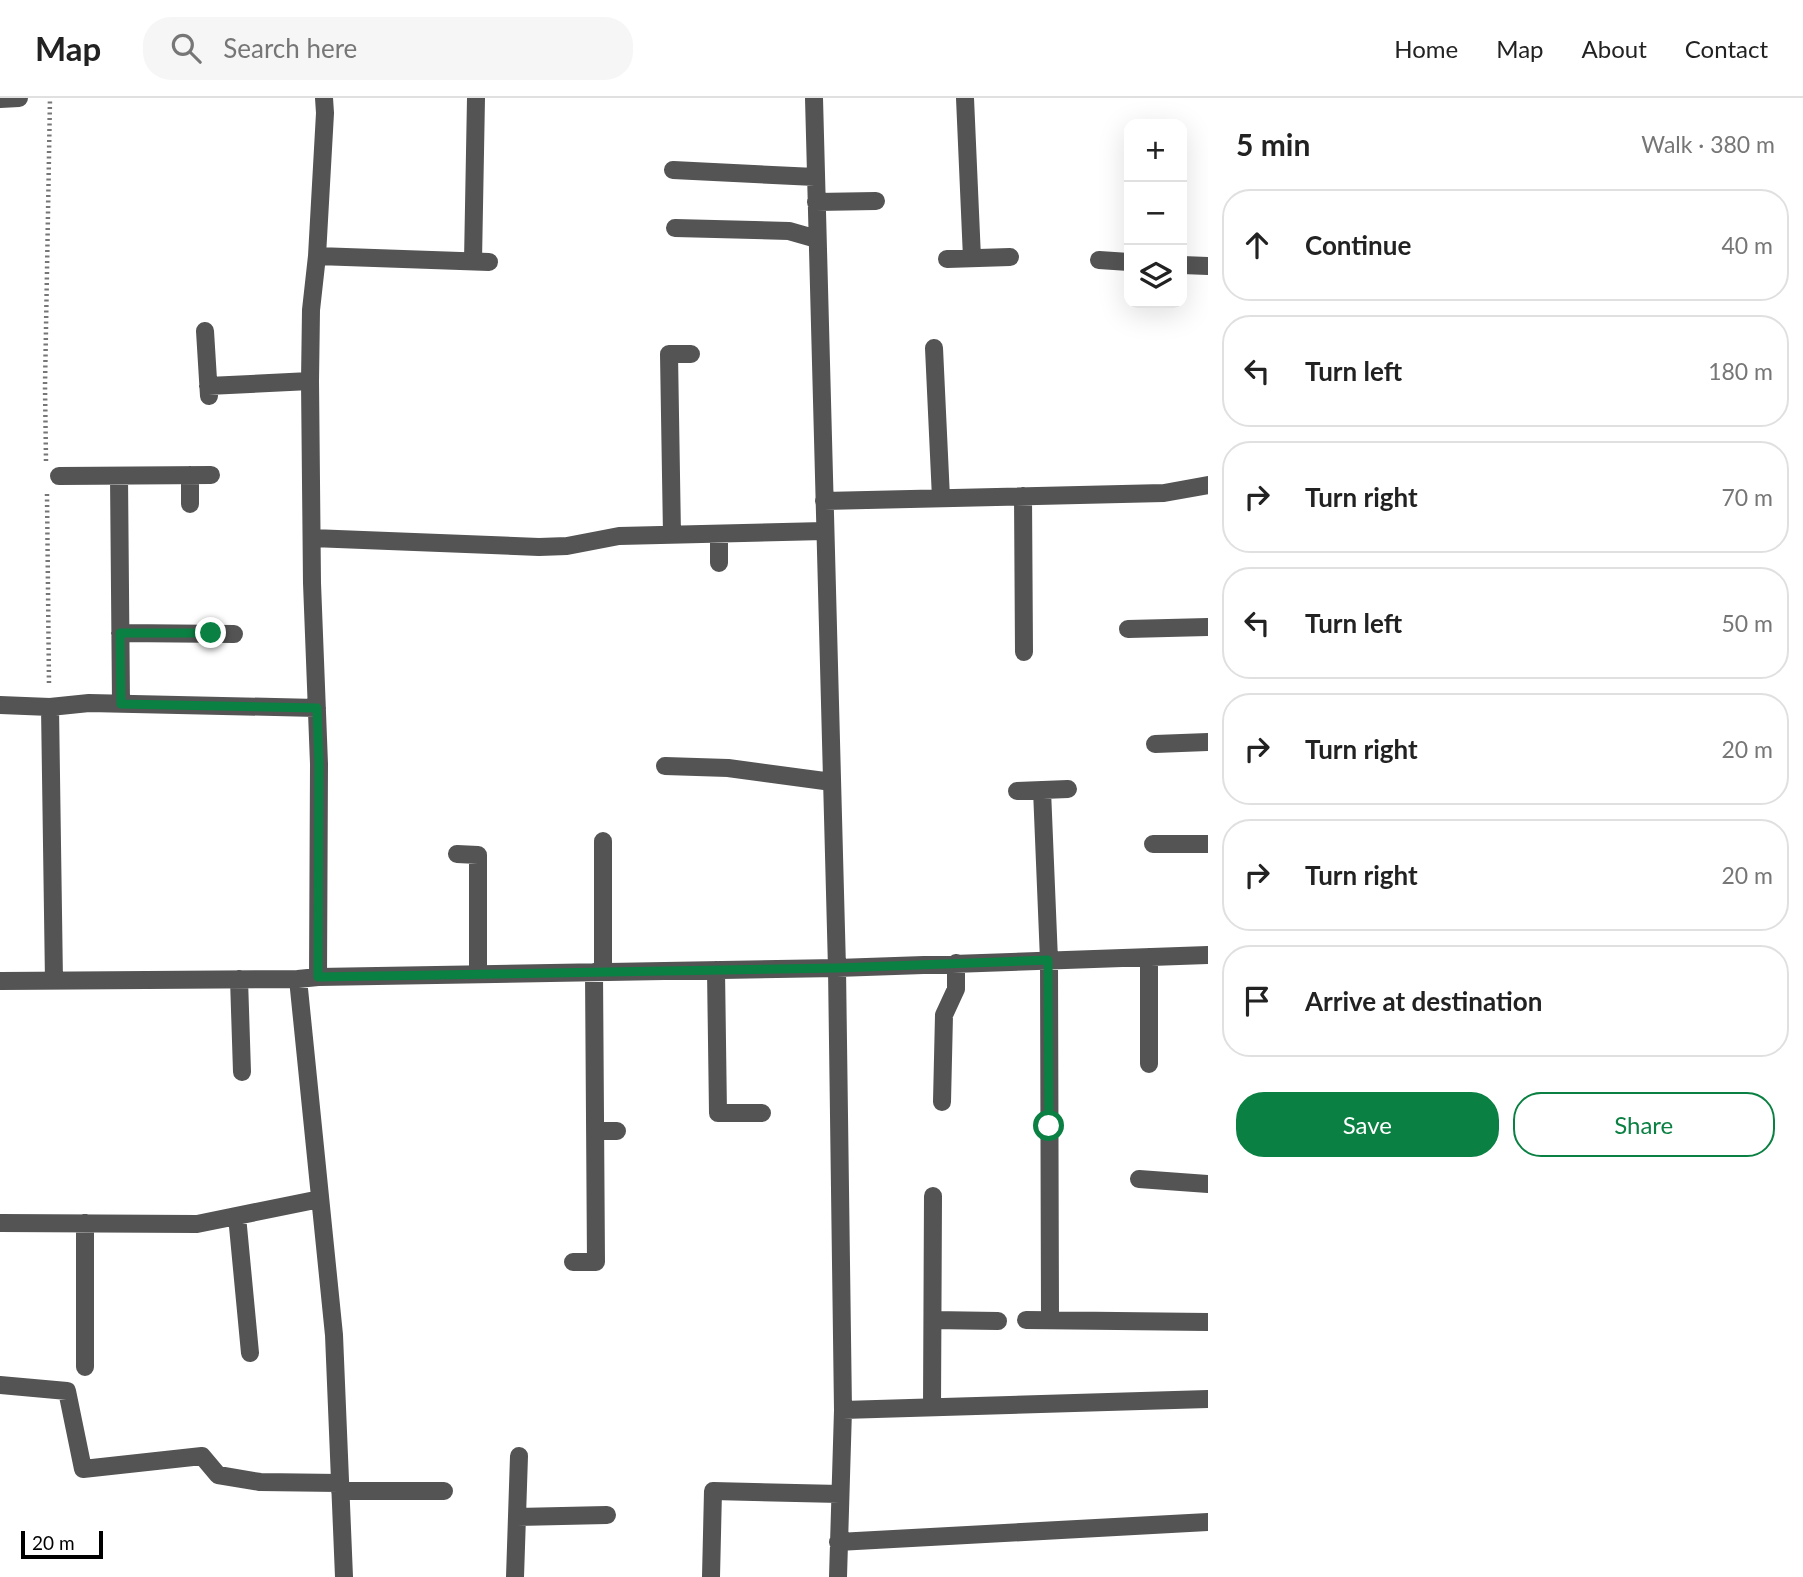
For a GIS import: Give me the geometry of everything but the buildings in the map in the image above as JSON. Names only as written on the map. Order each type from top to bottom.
[{"type":"street","points":[[0,99],[19,98]]},
{"type":"street","points":[[318,977],[319,764],[310,381],[311,310],[317,256],[324,98]]},
{"type":"street","points":[[317,256],[481,261],[477,98]]},
{"type":"street","points":[[814,98],[837,968],[843,1410],[838,1577]]},
{"type":"street","points":[[965,98],[972,258]]},
{"type":"street","points":[[673,170],[815,177]]},
{"type":"street","points":[[816,202],[876,201]]},
{"type":"street","points":[[675,228],[789,231],[817,239]]},
{"type":"street","points":[[947,259],[1010,257]]},
{"type":"street","points":[[1099,260],[1124,262]]},
{"type":"street","points":[[1187,265],[1208,266]]},
{"type":"street","points":[[205,331],[208,391],[310,381]]},
{"type":"street","points":[[934,348],[941,498]]},
{"type":"street","points":[[672,535],[669,354],[691,354]]},
{"type":"street","points":[[52,470],[119,476],[211,475]]},
{"type":"street","points":[[190,475],[190,504]]},
{"type":"street","points":[[119,476],[121,704]]},
{"type":"street","points":[[824,501],[1164,493],[1208,485]]},
{"type":"street","points":[[1023,496],[1024,652]]},
{"type":"street","points":[[312,538],[539,547],[567,546],[619,537],[824,531]]},
{"type":"street","points":[[719,534],[719,563]]},
{"type":"street","points":[[1128,629],[1208,627]]},
{"type":"street","points":[[120,633],[234,634]]},
{"type":"street","points":[[0,705],[50,707],[89,703],[317,708]]},
{"type":"street","points":[[50,707],[54,981]]},
{"type":"street","points":[[1155,744],[1208,742]]},
{"type":"street","points":[[665,766],[728,768],[832,782]]},
{"type":"street","points":[[1017,791],[1069,789]]},
{"type":"street","points":[[1042,790],[1048,960],[1050,1321]]},
{"type":"street","points":[[573,1262],[596,1262],[595,1131],[603,841]]},
{"type":"street","points":[[1153,844],[1208,844]]},
{"type":"street","points":[[457,854],[478,855],[478,974]]},
{"type":"street","points":[[0,981],[298,979],[837,968],[1208,955]]},
{"type":"street","points":[[1149,957],[1149,1064]]},
{"type":"street","points":[[942,1102],[944,1015],[956,989],[956,964]]},
{"type":"street","points":[[716,970],[718,1113],[762,1113]]},
{"type":"street","points":[[239,979],[242,1072]]},
{"type":"street","points":[[298,979],[334,1335],[344,1577]]},
{"type":"street","points":[[595,1131],[617,1131]]},
{"type":"street","points":[[1139,1179],[1208,1184]]},
{"type":"street","points":[[932,1407],[933,1196]]},
{"type":"street","points":[[0,1223],[197,1224],[320,1199]]},
{"type":"street","points":[[237,1216],[250,1353]]},
{"type":"street","points":[[85,1223],[85,1367]]},
{"type":"street","points":[[933,1320],[998,1321]]},
{"type":"street","points":[[1026,1320],[1208,1322]]},
{"type":"street","points":[[0,1385],[67,1391],[83,1469],[202,1456],[218,1475],[260,1482],[444,1491]]},
{"type":"street","points":[[843,1410],[1208,1399]]},
{"type":"street","points":[[515,1577],[519,1456]]},
{"type":"street","points":[[711,1577],[713,1491],[840,1494]]},
{"type":"street","points":[[517,1517],[607,1515]]},
{"type":"street","points":[[838,1542],[1208,1522]]},
{"type":"path","points":[[50,98],[45,386],[52,470]]},
{"type":"path","points":[[46,490],[50,707]]},
{"type":"route","points":[[211,633],[120,633],[121,704],[317,708],[318,977],[837,968],[1048,960],[1049,1126]]}]
